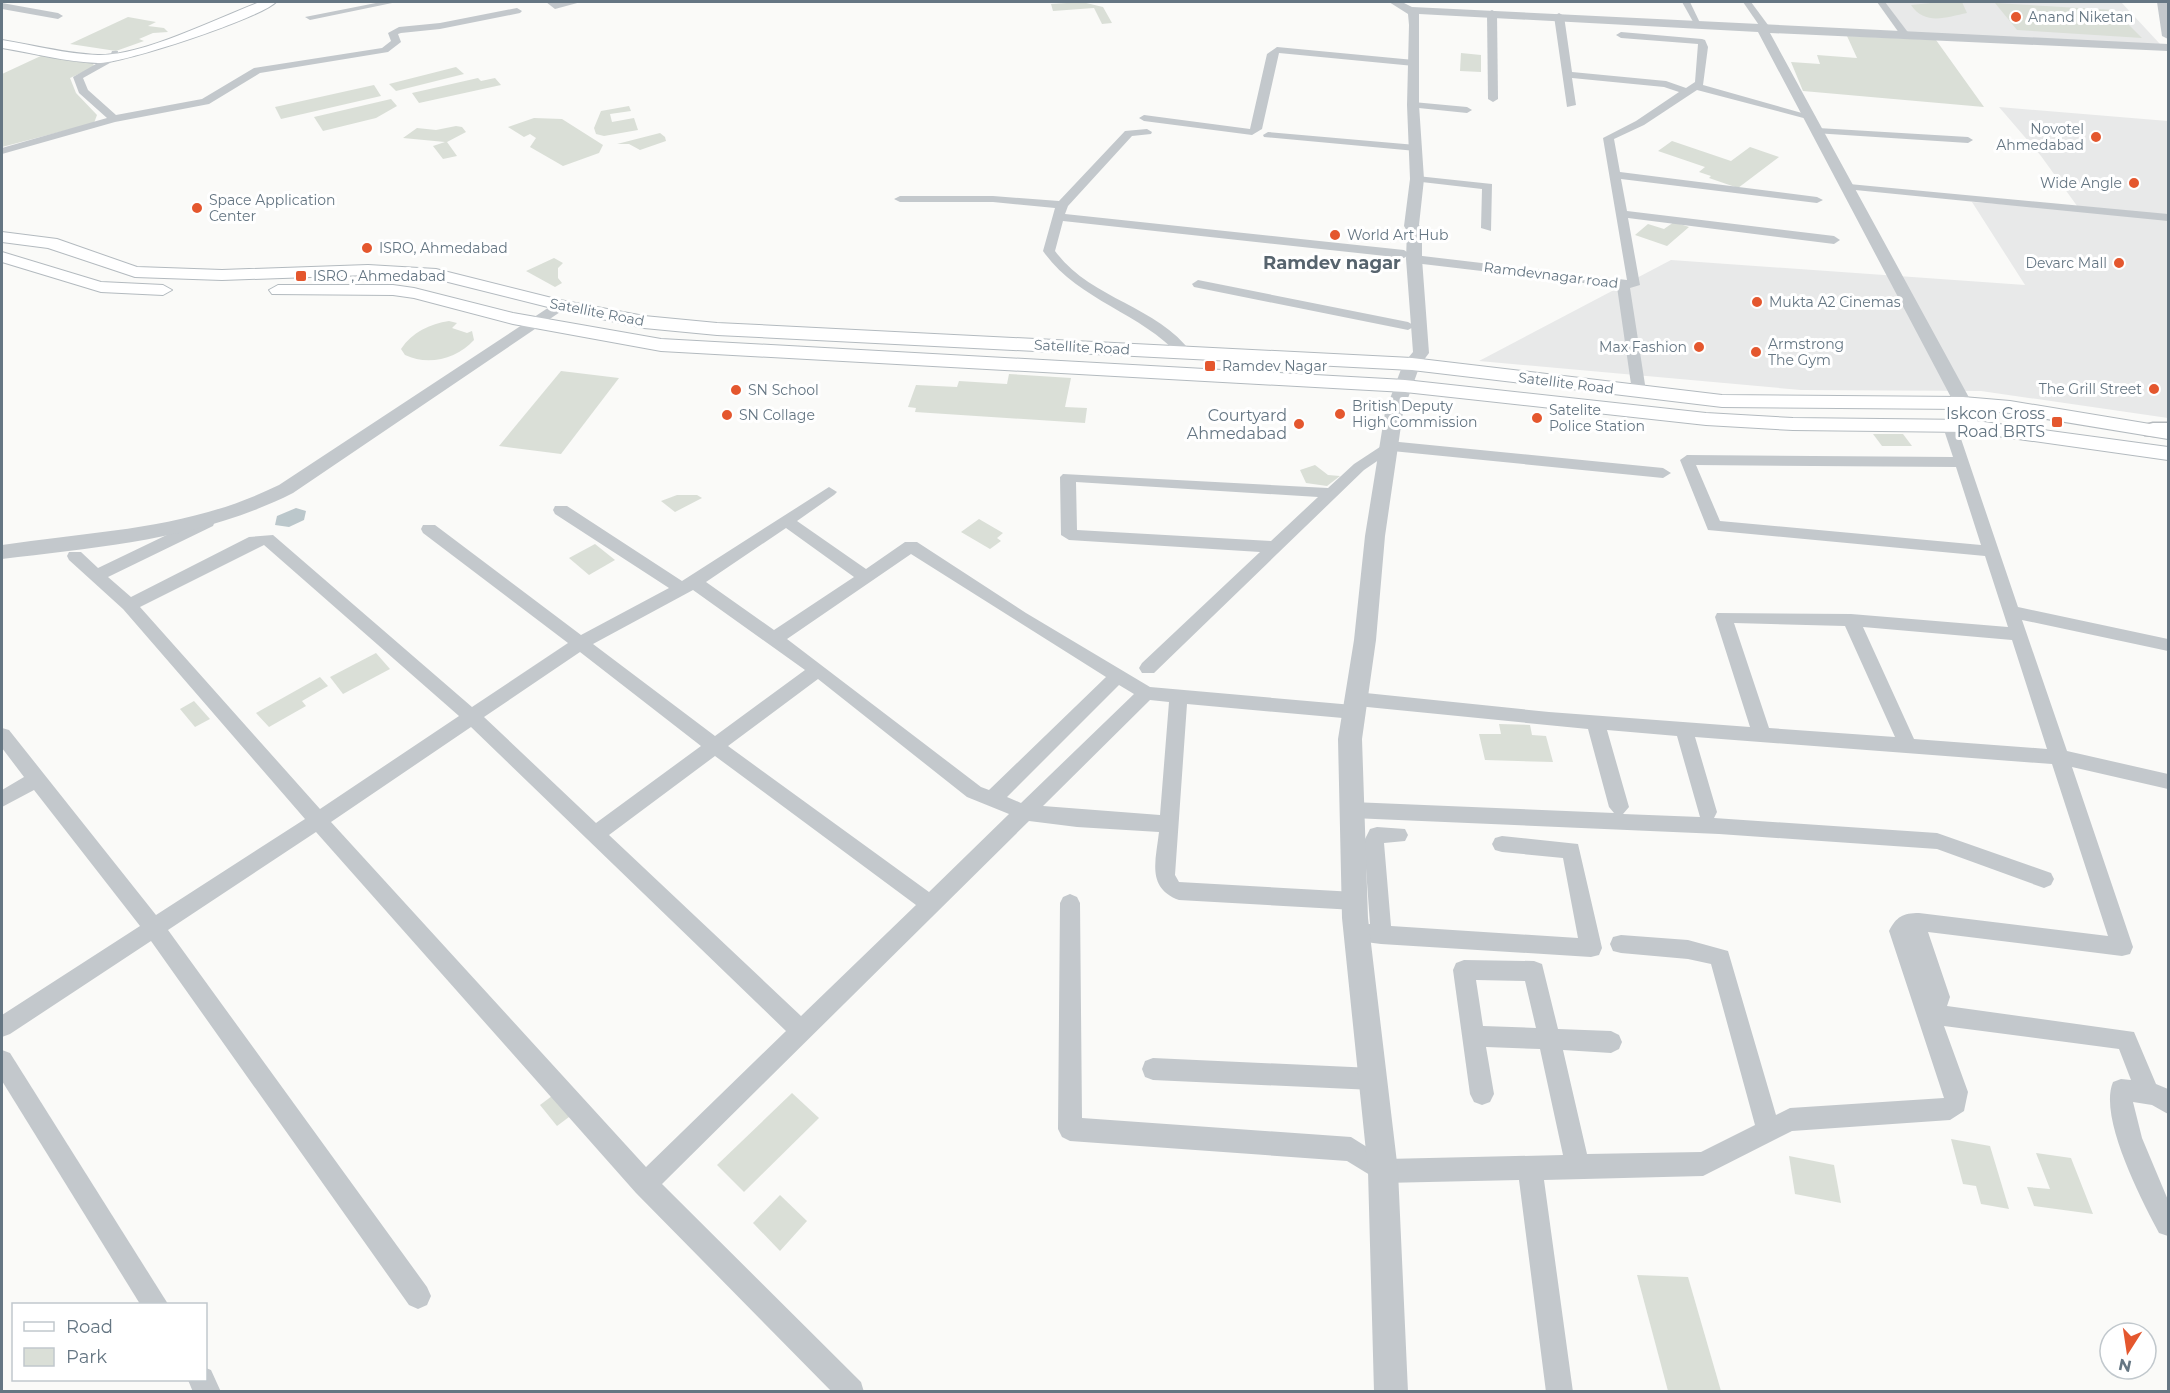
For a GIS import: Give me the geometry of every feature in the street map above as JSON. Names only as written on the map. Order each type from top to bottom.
[{"type":"main road","points":[[2,38],[114,55],[262,2]]},
{"type":"main road","points":[[2,44],[90,58],[114,55],[185,34],[270,2]]},
{"type":"main road","name":"Satellite Road","points":[[2,237],[51,243],[135,272],[222,275],[368,270],[436,274],[553,304],[644,322],[717,329],[1185,352],[1409,375],[1706,419],[1793,424],[1949,424],[2169,454]]},
{"type":"main road","name":"Satellite Road","points":[[2,257],[30,263],[90,285],[108,288],[393,290],[529,321],[617,339],[661,345],[1409,375],[1639,391],[1722,401],[1963,403],[2010,407],[2163,431]]},
{"type":"street","points":[[310,17],[393,2]]},
{"type":"street","points":[[550,2],[555,6],[577,2]]},
{"type":"street","points":[[1395,2],[1410,10],[1497,9],[1559,16],[1766,29],[2169,47]]},
{"type":"street","points":[[1686,2],[1699,25]]},
{"type":"street","points":[[1747,2],[1766,29]]},
{"type":"street","points":[[1881,2],[1905,35]]},
{"type":"street","points":[[2163,2],[2169,36]]},
{"type":"street","points":[[2,6],[58,16]]},
{"type":"street","points":[[2,151],[114,119],[205,102],[257,70],[385,50],[396,42],[393,33],[399,30],[502,8],[517,11]]},
{"type":"street","points":[[1494,99],[1497,9]]},
{"type":"street","points":[[1409,375],[1409,257],[1415,230],[1411,226],[1417,179],[1413,105],[1415,25],[1410,10]]},
{"type":"street","points":[[1559,16],[1571,105]]},
{"type":"street","points":[[1766,29],[1762,29],[1849,187],[1963,403]]},
{"type":"street","points":[[1621,35],[1702,42],[1700,83],[1691,89]]},
{"type":"street","points":[[1144,118],[1252,132],[1257,129],[1272,54],[1277,50],[1414,63]]},
{"type":"street","points":[[114,55],[78,77],[83,91],[114,119]]},
{"type":"street","points":[[1567,75],[1666,84],[1811,117]]},
{"type":"street","name":"Ramdevnagar road","points":[[900,199],[993,199],[1131,223],[1634,285],[1608,138],[1640,123],[1691,89]]},
{"type":"street","points":[[1413,105],[1467,110]]},
{"type":"street","points":[[1818,131],[1968,140]]},
{"type":"street","points":[[1147,132],[1129,133],[1060,211],[1049,251],[1054,261],[1072,277],[1161,328],[1177,340],[1185,352]]},
{"type":"street","points":[[1268,135],[1416,148]]},
{"type":"street","points":[[1615,175],[1817,200]]},
{"type":"street","points":[[1417,179],[1488,186],[1487,228]]},
{"type":"street","points":[[1849,187],[2169,218]]},
{"type":"street","points":[[1622,214],[1834,240]]},
{"type":"street","points":[[1369,934],[1355,901],[1350,739],[1365,640],[1375,536],[1394,412],[1421,353],[1409,257]]},
{"type":"street","points":[[1198,284],[1408,326]]},
{"type":"street","points":[[1623,284],[1639,391]]},
{"type":"street","points":[[2,547],[154,534],[256,505],[286,489],[553,304]]},
{"type":"street","points":[[1928,1014],[1936,1006],[1939,997],[1916,929],[1919,922],[2122,947],[1949,424]]},
{"type":"street","points":[[1148,668],[1359,467],[1389,446],[1663,473]]},
{"type":"street","points":[[1961,462],[1687,460],[1714,526],[1991,551]]},
{"type":"street","points":[[1275,547],[1069,536],[1068,477],[1332,493]]},
{"type":"street","points":[[2,1027],[318,821],[580,643],[688,585],[828,492]]},
{"type":"street","points":[[561,510],[774,639],[818,670],[974,792],[1024,812],[1077,819],[1169,824]]},
{"type":"street","points":[[99,575],[209,517]]},
{"type":"street","points":[[787,521],[864,576]]},
{"type":"street","points":[[429,529],[714,746],[930,904]]},
{"type":"street","points":[[129,605],[255,541],[267,539],[276,544],[471,717],[800,1030]]},
{"type":"street","points":[[774,639],[910,546],[1020,617],[1146,693],[1355,705],[2060,757],[2169,781]]},
{"type":"street","points":[[75,556],[99,575],[129,605],[318,821],[645,1184],[851,1392]]},
{"type":"street","points":[[2012,612],[2169,645]]},
{"type":"street","points":[[1762,734],[1723,617],[1851,621],[2019,634]]},
{"type":"street","points":[[1851,621],[1908,745]]},
{"type":"street","points":[[596,834],[818,670]]},
{"type":"street","points":[[991,800],[1118,676]]},
{"type":"street","points":[[645,1184],[1146,693]]},
{"type":"street","points":[[1179,695],[1165,876],[1172,888],[1179,891],[1355,901]]},
{"type":"street","points":[[1595,722],[1618,807]]},
{"type":"street","points":[[1684,729],[1707,812]]},
{"type":"street","points":[[2,735],[154,928],[417,1296]]},
{"type":"street","points":[[2,799],[36,779]]},
{"type":"street","points":[[1352,810],[1719,826],[1937,841],[1985,855],[2044,879]]},
{"type":"street","points":[[1391,1392],[1383,1171],[1373,1078],[1369,934],[1374,841],[1377,835],[1398,835]]},
{"type":"street","points":[[1369,934],[1591,948],[1571,850],[1502,844]]},
{"type":"street","points":[[1070,903],[1070,1129],[1351,1149],[1383,1171],[1703,1164],[1790,1120],[1950,1109],[1956,1103],[1956,1092],[1928,1014]]},
{"type":"street","points":[[1621,944],[1699,951],[1715,954],[1720,958],[1769,1131]]},
{"type":"street","points":[[1482,1094],[1464,970],[1534,971],[1578,1167]]},
{"type":"street","points":[[1928,1014],[2126,1040],[2158,1098]]},
{"type":"street","points":[[1473,1036],[1611,1042]]},
{"type":"street","points":[[2,1061],[154,1303]]},
{"type":"street","points":[[1153,1069],[1373,1078]]},
{"type":"street","points":[[2158,1098],[2121,1090],[2120,1101],[2122,1113],[2155,1197],[2169,1224]]},
{"type":"street","points":[[1530,1168],[1560,1392]]},
{"type":"shaded area","name":"Anand Niketan","points":[[1884,2],[2121,2],[2160,44],[1907,33]]},
{"type":"shaded area","points":[[1999,107],[2168,121],[2168,418],[1981,391],[1801,390],[1479,361],[1671,260],[2025,285],[1972,202],[2080,210],[2041,156]]},
{"type":"shaded area","points":[[296,508],[306,511],[304,520],[289,527],[275,525],[277,516]]},
{"type":"green space","points":[[1082,2],[1103,7],[1112,23],[1102,24],[1094,8],[1053,11],[1051,4]]},
{"type":"green space","points":[[1962,2],[1967,13],[1944,18],[1930,18],[1917,12],[1911,5]]},
{"type":"green space","points":[[1995,3],[2114,10],[2142,38],[2017,30]]},
{"type":"green space","points":[[128,17],[156,22],[148,26],[164,28],[168,32],[153,33],[139,39],[144,41],[116,51],[70,44]]},
{"type":"green space","points":[[1847,36],[1936,40],[1984,107],[1803,91],[1791,62],[1820,64],[1817,55],[1857,58]]},
{"type":"green space","points":[[1461,53],[1481,55],[1481,72],[1460,71]]},
{"type":"green space","points":[[45,54],[93,62],[94,67],[70,78],[76,93],[97,115],[94,123],[2,147],[2,74]]},
{"type":"green space","points":[[456,67],[464,74],[396,91],[389,84]]},
{"type":"green space","points":[[478,78],[481,81],[495,78],[501,85],[419,103],[412,93]]},
{"type":"green space","points":[[374,85],[381,96],[281,119],[275,107]]},
{"type":"green space","points":[[391,99],[397,106],[376,118],[323,131],[314,117]]},
{"type":"green space","points":[[629,106],[631,111],[610,114],[612,122],[634,118],[638,130],[604,136],[596,134],[594,128],[601,111]]},
{"type":"green space","points":[[534,118],[562,119],[603,145],[599,153],[563,166],[530,147],[536,138],[530,134],[524,137],[508,127]]},
{"type":"green space","points":[[462,127],[466,132],[447,142],[457,156],[443,159],[433,146],[445,142],[403,138],[417,128],[436,130]]},
{"type":"green space","points":[[660,133],[666,141],[640,150],[629,144],[617,144]]},
{"type":"green space","points":[[1672,141],[1731,161],[1750,147],[1779,157],[1738,188],[1699,172],[1705,167],[1658,151]]},
{"type":"green space","points":[[1674,222],[1689,227],[1667,246],[1635,235],[1648,224],[1664,229]]},
{"type":"green space","points":[[554,258],[563,263],[558,268],[558,278],[562,283],[555,287],[526,271]]},
{"type":"green space","points":[[449,321],[457,323],[452,328],[467,333],[472,331],[474,340],[467,347],[442,359],[423,360],[405,355],[401,349],[416,333],[435,324]]},
{"type":"green space","points":[[561,371],[619,378],[561,454],[499,446]]},
{"type":"green space","points":[[1009,374],[1071,378],[1065,407],[1087,408],[1085,423],[915,412],[916,408],[908,407],[916,385],[957,387],[959,381],[1007,384]]},
{"type":"green space","points":[[1873,434],[1903,434],[1912,446],[1882,446]]},
{"type":"green space","points":[[1315,465],[1328,475],[1340,476],[1327,486],[1306,483],[1300,470]]},
{"type":"green space","points":[[677,495],[697,495],[702,498],[675,512],[661,501]]},
{"type":"green space","points":[[979,519],[1003,533],[997,538],[1001,541],[990,549],[961,532]]},
{"type":"green space","points":[[595,544],[615,560],[589,575],[569,558]]},
{"type":"green space","points":[[376,653],[390,669],[343,694],[330,677]]},
{"type":"green space","points":[[320,677],[328,686],[302,701],[306,706],[269,727],[256,713]]},
{"type":"green space","points":[[194,701],[210,719],[195,727],[180,709]]},
{"type":"green space","points":[[1499,724],[1530,725],[1532,735],[1546,736],[1553,762],[1485,760],[1479,734],[1501,734]]},
{"type":"green space","points":[[556,1093],[573,1114],[557,1126],[540,1105]]},
{"type":"green space","points":[[792,1093],[819,1118],[744,1192],[717,1165]]},
{"type":"green space","points":[[1951,1139],[1990,1146],[2009,1209],[1981,1204],[1976,1186],[1963,1184]]},
{"type":"green space","points":[[2036,1153],[2071,1158],[2093,1214],[2034,1206],[2027,1187],[2050,1189]]},
{"type":"green space","points":[[1789,1156],[1834,1165],[1841,1203],[1795,1194]]},
{"type":"green space","points":[[780,1195],[807,1221],[780,1251],[753,1223]]},
{"type":"green space","points":[[1637,1275],[1688,1277],[1721,1391],[1668,1391]]},
{"type":"place","name":"Anand Niketan","points":[[2016,17]]},
{"type":"place","name":"Novotel Ahmedabad","points":[[2096,137]]},
{"type":"place","name":"Wide Angle","points":[[2134,183]]},
{"type":"place","name":"Space Application Center","points":[[197,208]]},
{"type":"place","name":"World Art Hub","points":[[1335,235]]},
{"type":"place","name":"ISRO, Ahmedabad","points":[[367,248]]},
{"type":"place","name":"Devarc Mall","points":[[2119,263]]},
{"type":"place","name":"ISRO , Ahmedabad","points":[[301,276]]},
{"type":"place","name":"Mukta A2 Cinemas","points":[[1757,302]]},
{"type":"place","name":"Max Fashion","points":[[1699,347]]},
{"type":"place","name":"Armstrong The Gym","points":[[1756,352]]},
{"type":"place","name":"Ramdev Nagar","points":[[1210,366]]},
{"type":"place","name":"The Grill Street","points":[[2154,389]]},
{"type":"place","name":"SN School","points":[[736,390]]},
{"type":"place","name":"British Deputy High Commission","points":[[1340,414]]},
{"type":"place","name":"SN Collage","points":[[727,415]]},
{"type":"place","name":"Satelite Police Station","points":[[1537,418]]},
{"type":"place","name":"Iskcon Cross Road BRTS","points":[[2057,422]]},
{"type":"place","name":"Courtyard Ahmedabad","points":[[1299,424]]},
{"type":"district","name":"Ramdev nagar","points":[[1332,263]]}]
